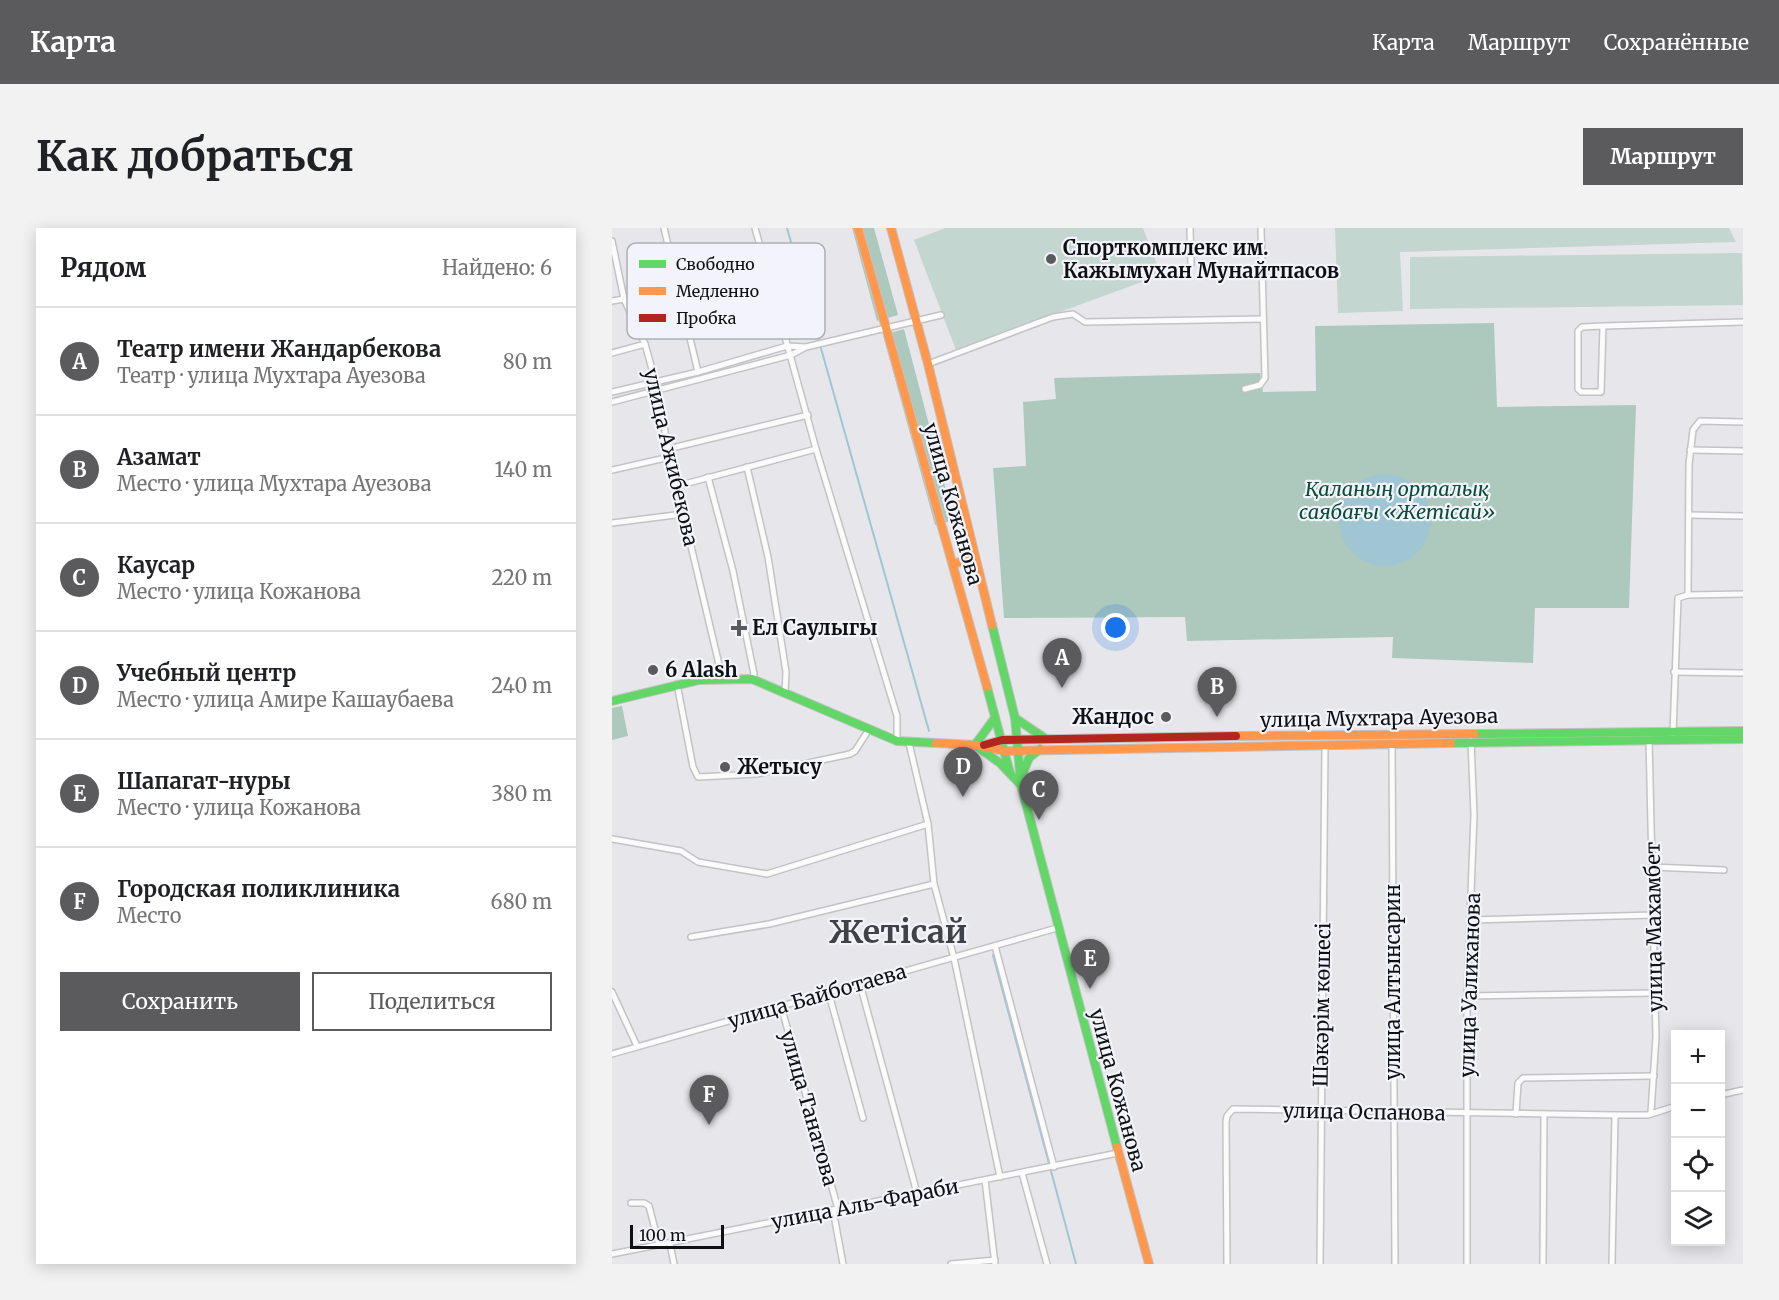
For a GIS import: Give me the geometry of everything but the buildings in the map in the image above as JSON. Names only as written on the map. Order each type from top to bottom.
[{"type":"main road","name":"улица Кожанова","points":[[858,228],[954,564],[994,719],[1010,773],[1021,780]]},
{"type":"main road","name":"улица Кожанова","points":[[891,228],[928,364],[1015,717],[1021,780],[1057,928],[1149,1264]]},
{"type":"main road","points":[[954,564],[974,557]]},
{"type":"main road","name":"улица Мухтара Ауезова","points":[[612,701],[676,684],[722,677],[752,680],[897,741],[978,746],[1005,751],[1325,746],[1471,733],[1649,737],[1673,741],[1743,739]]},
{"type":"main road","points":[[1015,717],[1047,740]]},
{"type":"main road","points":[[994,719],[978,746],[1010,773]]},
{"type":"main road","name":"улица Мухтара Ауезова","points":[[978,746],[1002,740],[1392,740],[1471,743],[1649,737],[1673,732],[1743,731]]},
{"type":"main road","points":[[1021,780],[1029,758],[1040,749]]},
{"type":"street","points":[[664,228],[668,243]]},
{"type":"street","points":[[755,228],[759,243]]},
{"type":"street","points":[[1190,228],[1191,264]]},
{"type":"street","points":[[1245,389],[1265,382],[1261,228]]},
{"type":"street","name":"улица Ажибекова","points":[[612,244],[627,305]]},
{"type":"street","points":[[612,302],[624,299]]},
{"type":"street","points":[[928,364],[1053,317],[1073,314],[1085,322],[1263,319]]},
{"type":"street","points":[[612,402],[791,355],[806,347],[941,315]]},
{"type":"street","points":[[1603,326],[1601,392],[1581,392],[1578,389],[1578,331],[1582,327],[1603,326],[1743,322]]},
{"type":"street","name":"улица Ажибекова","points":[[643,339],[657,391],[668,449],[722,677]]},
{"type":"street","points":[[690,339],[698,372]]},
{"type":"street","points":[[786,339],[816,449],[897,716],[897,741]]},
{"type":"street","points":[[612,353],[645,344]]},
{"type":"street","points":[[612,392],[698,372],[788,346],[806,347]]},
{"type":"street","points":[[668,449],[808,415]]},
{"type":"street","points":[[1688,595],[1688,481],[1693,429],[1698,422],[1743,422]]},
{"type":"street","points":[[677,486],[816,449]]},
{"type":"street","points":[[1690,450],[1743,451]]},
{"type":"street","points":[[612,470],[670,457]]},
{"type":"street","points":[[747,467],[768,557],[786,672],[785,692]]},
{"type":"street","points":[[708,477],[733,571],[754,674],[752,680]]},
{"type":"street","points":[[612,524],[683,514]]},
{"type":"street","points":[[1689,515],[1743,516]]},
{"type":"street","points":[[1673,741],[1678,598],[1688,595],[1743,594]]},
{"type":"street","points":[[1674,672],[1743,673]]},
{"type":"street","points":[[676,684],[698,777],[757,774],[850,754],[855,752],[868,730]]},
{"type":"street","name":"улица Уалиханова","points":[[1467,1264],[1467,996],[1472,920],[1474,816],[1471,733]]},
{"type":"street","name":"улица Махамбет","points":[[1649,737],[1655,993],[1651,1112]]},
{"type":"street","name":"улица Алтынсарин","points":[[1392,740],[1395,1264]]},
{"type":"street","points":[[909,743],[928,824],[934,884],[954,958],[1000,1177]]},
{"type":"street","name":"Шәкәрім көшесі","points":[[1320,1264],[1325,746]]},
{"type":"street","points":[[612,839],[681,851],[698,862],[767,874],[928,824]]},
{"type":"street","points":[[1652,867],[1725,870]]},
{"type":"street","points":[[691,937],[769,924],[934,884]]},
{"type":"street","points":[[1472,920],[1654,915]]},
{"type":"street","name":"улица Байботаева","points":[[612,1054],[1057,928]]},
{"type":"street","points":[[994,946],[1054,1167]]},
{"type":"street","points":[[860,984],[917,1193]]},
{"type":"street","points":[[1467,996],[1655,993]]},
{"type":"street","points":[[829,994],[863,1118]]},
{"type":"street","points":[[613,995],[637,1046]]},
{"type":"street","name":"улица Танатова","points":[[781,1006],[835,1209],[843,1264]]},
{"type":"street","points":[[1515,1114],[1518,1083],[1522,1078],[1654,1076]]},
{"type":"street","points":[[1725,1094],[1743,1090]]},
{"type":"street","name":"улица Оспанова","points":[[1227,1264],[1227,1116],[1233,1109],[1647,1115],[1671,1107]]},
{"type":"street","points":[[1543,1264],[1544,1114]]},
{"type":"street","points":[[1612,1264],[1615,1115]]},
{"type":"street","name":"улица Аль-Фараби","points":[[612,1254],[1118,1153]]},
{"type":"street","points":[[1022,1173],[1047,1264]]},
{"type":"street","points":[[951,1264],[995,1262],[985,1180]]},
{"type":"street","points":[[631,1203],[644,1203],[649,1206],[659,1245]]},
{"type":"street","points":[[670,1244],[674,1264]]},
{"type":"shaded area","points":[[945,228],[1143,228],[1161,275],[956,350],[914,240]]},
{"type":"shaded area","points":[[1335,228],[1729,228],[1736,242],[1400,252],[1403,311],[1338,313]]},
{"type":"shaded area","points":[[1742,253],[1743,305],[1410,309],[1410,257]]},
{"type":"green space","points":[[852,228],[874,228],[898,315],[877,321]]},
{"type":"green space","name":"Қаланың орталық саябағы «Жетісай»","points":[[1494,323],[1497,407],[1636,405],[1629,608],[1535,608],[1533,663],[1392,658],[1393,637],[1187,641],[1185,617],[1004,618],[993,468],[1026,466],[1023,402],[1056,399],[1054,378],[1260,373],[1263,392],[1316,391],[1315,326]]},
{"type":"green space","points":[[904,329],[954,520],[935,525],[883,335]]},
{"type":"green space","points":[[622,706],[628,736],[612,740],[612,708]]},
{"type":"water","points":[[1385,474],[1402,478],[1417,488],[1427,503],[1431,520],[1427,537],[1417,552],[1402,562],[1385,566],[1368,562],[1353,552],[1343,537],[1339,520],[1343,503],[1353,488],[1368,478]]},
{"type":"waterway","points":[[787,228],[791,243]]},
{"type":"waterway","points":[[818,339],[929,731]]},
{"type":"waterway","points":[[993,955],[1076,1264]]},
{"type":"traffic: fast","points":[[992,625],[1015,718],[1021,785],[1117,1147]]},
{"type":"traffic: fast","points":[[612,701],[699,680],[752,679],[897,741],[936,743]]},
{"type":"traffic: fast","points":[[987,687],[1010,773]]},
{"type":"traffic: fast","points":[[1015,718],[1046,739]]},
{"type":"traffic: fast","points":[[994,719],[975,745],[1000,763],[1021,785]]},
{"type":"traffic: fast","points":[[1474,734],[1743,731]]},
{"type":"traffic: fast","points":[[1451,743],[1743,739]]},
{"type":"traffic: fast","points":[[1022,775],[1029,758],[1040,749]]},
{"type":"traffic: slow","points":[[858,228],[987,687]]},
{"type":"traffic: slow","points":[[891,228],[928,364],[992,625]]},
{"type":"traffic: slow","points":[[954,564],[974,557]]},
{"type":"traffic: slow","points":[[1236,736],[1474,734]]},
{"type":"traffic: slow","points":[[936,743],[975,745],[1005,751],[1451,743]]},
{"type":"traffic: slow","points":[[1117,1147],[1149,1264]]},
{"type":"traffic: jam","points":[[984,745],[1002,740],[1236,736]]},
{"type":"place","name":"Спорткомплекс им. Кажымухан Мунайтпасов","points":[[1051,259]]},
{"type":"place","name":"Ел Саулыгы","points":[[739,628]]},
{"type":"place","name":"6 Alash","points":[[653,670]]},
{"type":"place","name":"Театр имени Жандарбекова","points":[[1062,688]]},
{"type":"place","name":"Жандос","points":[[1166,717]]},
{"type":"place","name":"Азамат","points":[[1217,717]]},
{"type":"place","name":"Жетысу","points":[[725,767]]},
{"type":"place","name":"Учебный центр","points":[[963,797]]},
{"type":"place","name":"Каусар","points":[[1039,820]]},
{"type":"place","name":"Шапагат-нуры","points":[[1090,989]]},
{"type":"place","name":"Городская поликлиника","points":[[709,1125]]},
{"type":"district","name":"Жетісай","points":[[898,932]]}]
